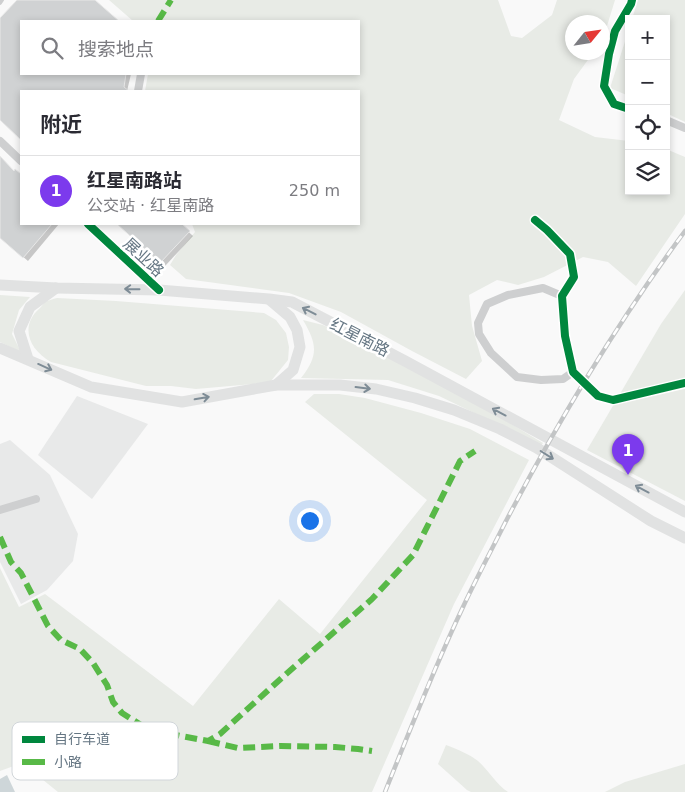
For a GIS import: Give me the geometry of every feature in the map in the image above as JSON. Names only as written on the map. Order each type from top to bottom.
[{"type":"main road","name":"红星南路","points":[[0,285],[158,290],[292,302],[685,512]]},
{"type":"main road","points":[[28,359],[20,331],[30,307],[56,288]]},
{"type":"main road","points":[[270,299],[290,317],[297,330],[300,347],[293,370],[276,386]]},
{"type":"main road","points":[[0,348],[91,387],[182,402],[276,386],[340,385],[415,398],[454,410],[500,429],[537,448],[651,521],[685,538]]},
{"type":"street","points":[[625,108],[614,104],[604,86],[615,31],[632,0]]},
{"type":"street","points":[[138,90],[141,75]]},
{"type":"street","points":[[670,122],[685,128]]},
{"type":"street","points":[[0,141],[20,160]]},
{"type":"street","points":[[535,220],[570,254],[574,277],[562,296],[565,336],[573,372],[598,396],[613,400],[685,383]]},
{"type":"street","name":"展业路","points":[[89,225],[158,290]]},
{"type":"street","points":[[562,296],[543,288],[508,294],[487,304],[478,323],[480,334],[491,353],[517,378],[563,379],[573,372]]},
{"type":"street","points":[[0,510],[36,499]]},
{"type":"shaded area","points":[[109,0],[498,0],[511,36],[522,38],[552,15],[557,0],[615,0],[610,16],[565,15],[565,60],[588,60],[574,79],[559,120],[595,137],[625,141],[625,195],[670,195],[670,151],[685,157],[685,214],[636,286],[608,262],[583,257],[544,277],[518,285],[497,280],[469,295],[472,326],[482,361],[466,379],[341,312],[289,293],[186,279],[170,265],[195,232],[192,225],[360,225],[360,90],[145,90],[148,75],[360,75],[360,20],[132,20]]},
{"type":"shaded area","points":[[638,0],[685,0],[685,122],[670,115],[670,15],[633,15]]},
{"type":"shaded area","points":[[625,41],[625,94],[610,88]]},
{"type":"shaded area","points":[[685,290],[685,501],[587,450],[661,324]]},
{"type":"shaded area","points":[[0,295],[30,297],[19,310],[12,334],[21,352],[0,342]]},
{"type":"shaded area","points":[[57,298],[264,313],[276,320],[286,333],[289,347],[288,360],[271,381],[196,389],[146,386],[51,362],[37,351],[29,337],[28,330],[34,315],[44,303]]},
{"type":"shaded area","points":[[303,320],[323,325],[393,358],[488,410],[543,443],[540,447],[439,396],[388,380],[301,378],[311,363],[314,349],[311,336]]},
{"type":"shaded area","points":[[314,394],[339,394],[365,398],[470,429],[529,460],[454,604],[372,792],[58,792],[43,780],[178,780],[178,722],[12,722],[12,767],[0,771],[0,568],[19,607],[45,594],[193,706],[279,599],[320,634],[427,500],[305,402]]},
{"type":"shaded area","points":[[77,396],[148,424],[92,499],[38,455]]},
{"type":"shaded area","points":[[10,440],[50,475],[78,534],[73,561],[47,590],[21,604],[0,562],[0,444]]},
{"type":"shaded area","points":[[446,745],[478,761],[508,792],[471,792],[467,790],[438,764]]},
{"type":"shaded area","points":[[685,764],[685,792],[605,792],[625,782]]},
{"type":"shaded area","points":[[7,775],[15,792],[0,792],[0,779]]},
{"type":"building","points":[[17,0],[95,0],[118,20],[20,20],[20,75],[126,75],[124,87],[128,90],[20,90],[20,139],[0,120],[0,18]]},
{"type":"building","points":[[0,156],[14,171],[15,169],[20,173],[20,225],[51,225],[23,258],[0,238]]},
{"type":"building","points":[[118,225],[183,225],[190,231],[160,263]]},
{"type":"railway","points":[[385,792],[452,630],[525,485],[589,373],[685,231]]},
{"type":"marked path","points":[[159,20],[171,0]]},
{"type":"marked path","points":[[178,735],[208,741],[220,734],[372,599],[413,555],[460,461],[475,451]]},
{"type":"marked path","points":[[0,537],[11,562],[21,573],[48,626],[61,640],[80,649],[93,663],[107,685],[113,702],[122,713],[136,722]]},
{"type":"marked path","points":[[208,741],[238,748],[281,746],[335,747],[372,751]]},
{"type":"cycle path","points":[[625,108],[614,104],[604,86],[615,31],[632,0]]},
{"type":"cycle path","points":[[535,220],[570,254],[574,277],[562,296],[565,336],[573,372],[598,396],[613,400],[685,383]]},
{"type":"cycle path","points":[[89,225],[159,290]]},
{"type":"place","name":"红星南路站","points":[[628,475]]}]
